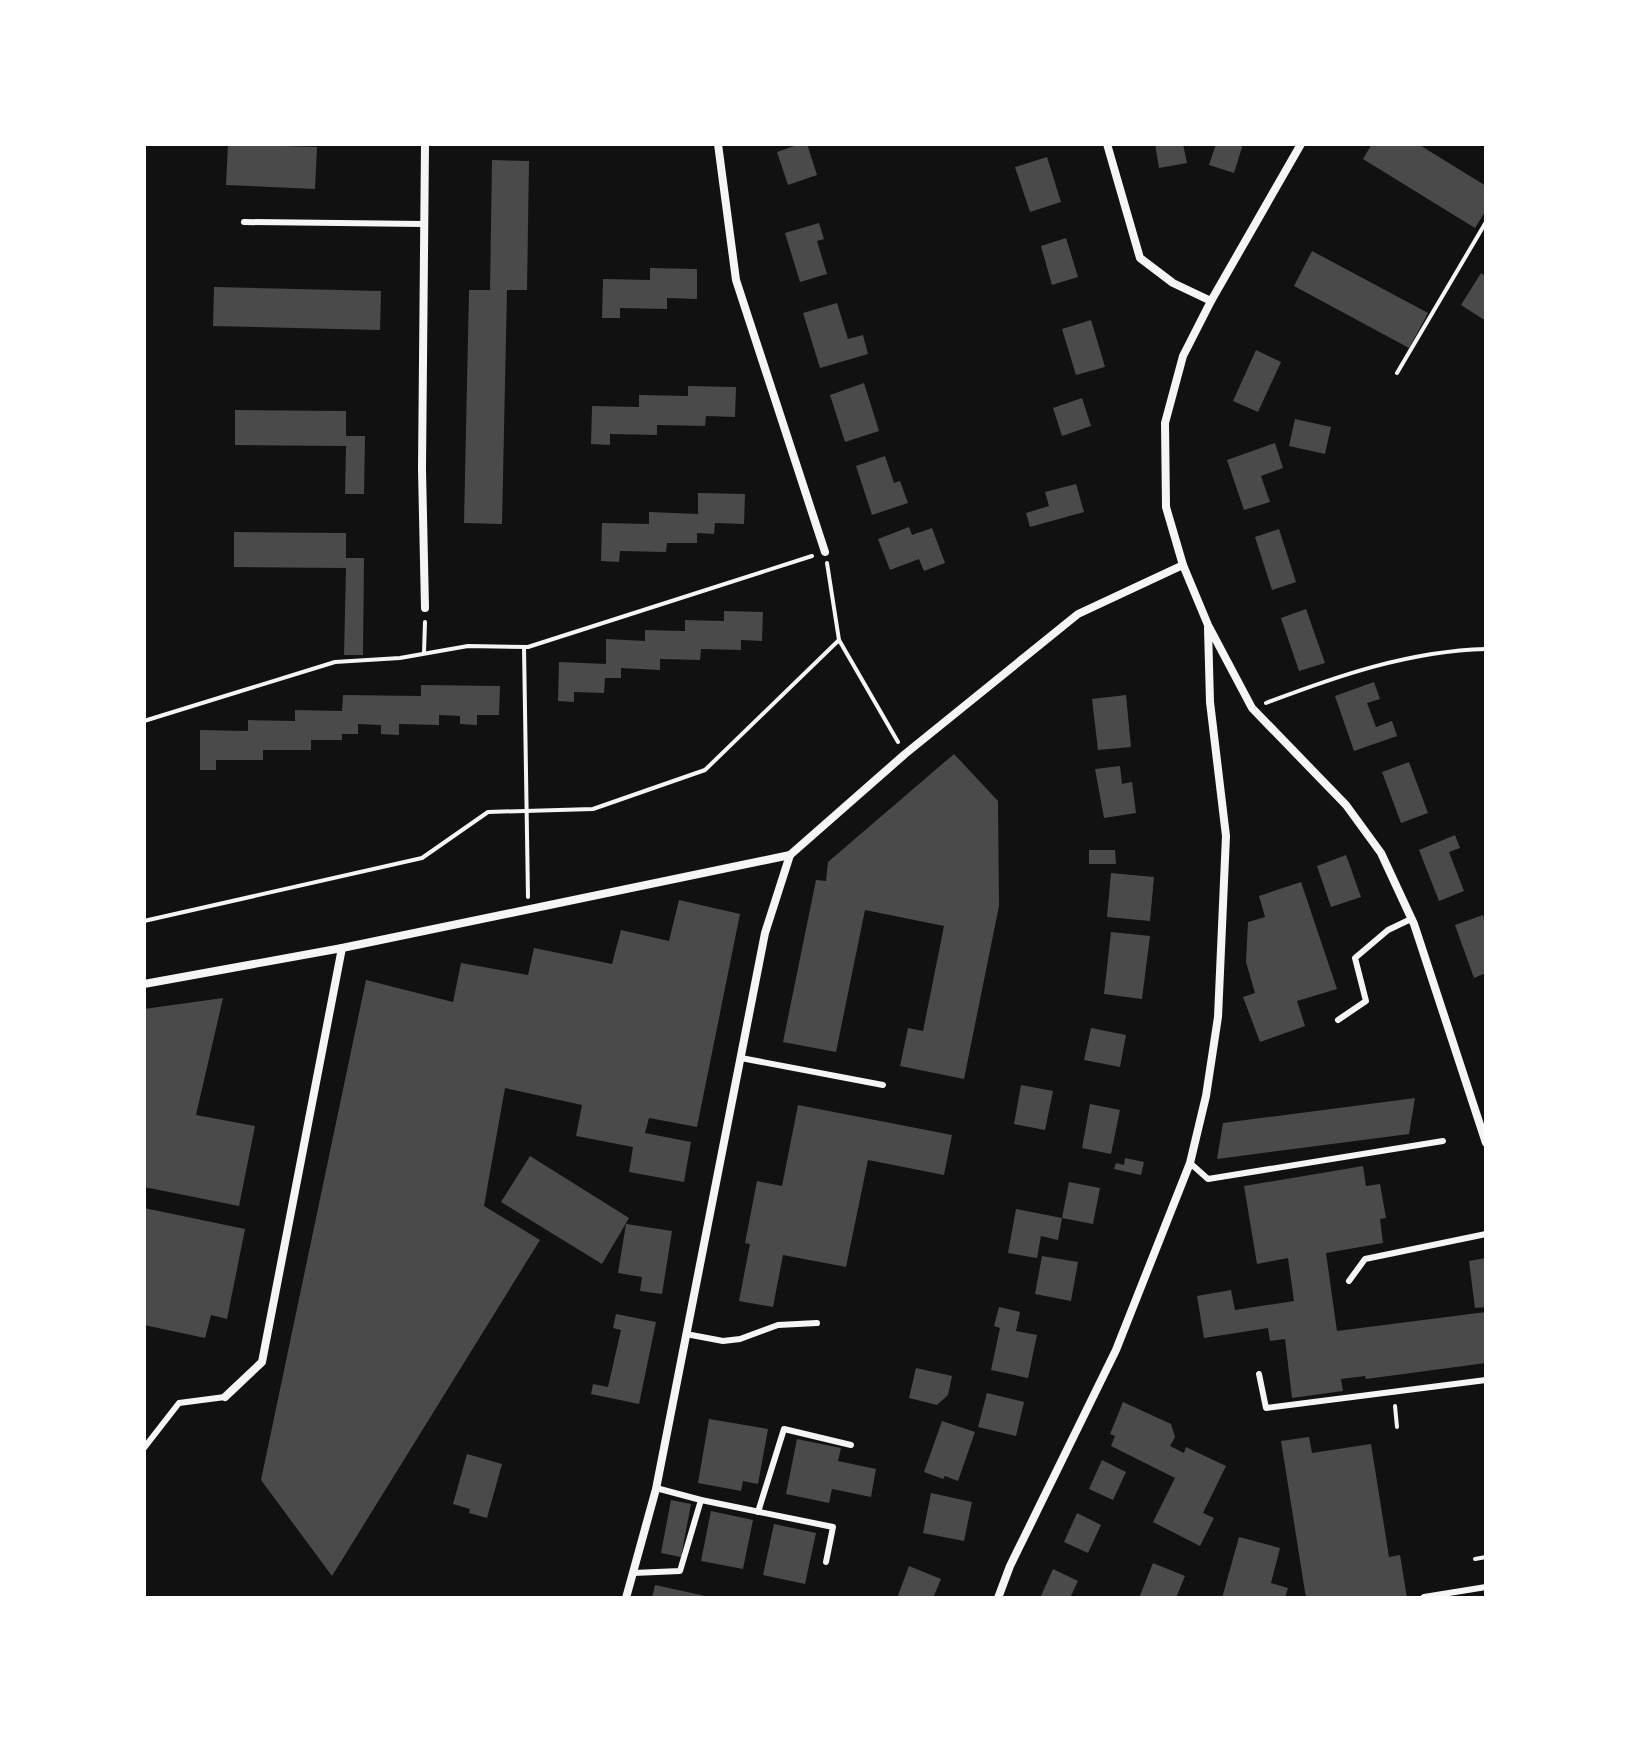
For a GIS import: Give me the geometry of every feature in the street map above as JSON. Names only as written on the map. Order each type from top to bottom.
[{"type":"street","points":[[425,144],[422,469],[425,608]]},
{"type":"street","points":[[718,144],[736,280],[825,552]]},
{"type":"street","points":[[1107,144],[1140,258],[1173,283],[1211,301]]},
{"type":"street","points":[[1301,144],[1183,356],[1165,423],[1166,507],[1183,565],[1208,625],[1252,708],[1346,805],[1381,853],[1411,919],[1486,1143]]},
{"type":"street","points":[[144,984],[342,948],[790,855],[905,754],[1078,614],[1183,565]]},
{"type":"street","points":[[998,1598],[1010,1566],[1116,1350],[1190,1163],[1206,1096],[1218,1017],[1226,836],[1210,702],[1208,625]]},
{"type":"street","points":[[626,1598],[656,1488],[765,933],[790,855]]},
{"type":"street","points":[[225,1397],[262,1362],[342,948]]},
{"type":"lane","points":[[244,222],[424,224]]},
{"type":"lane","points":[[1338,1020],[1366,1001],[1355,958],[1388,930],[1411,919]]},
{"type":"lane","points":[[741,1058],[883,1085]]},
{"type":"lane","points":[[1190,1163],[1208,1179],[1443,1141]]},
{"type":"lane","points":[[1349,1281],[1365,1259],[1486,1234]]},
{"type":"lane","points":[[686,1334],[723,1341],[740,1339],[778,1325],[817,1323]]},
{"type":"lane","points":[[1259,1374],[1266,1408],[1486,1380]]},
{"type":"lane","points":[[144,1448],[179,1403],[225,1397]]},
{"type":"lane","points":[[758,1512],[784,1429],[851,1445]]},
{"type":"lane","points":[[656,1488],[833,1527],[826,1562]]},
{"type":"lane","points":[[633,1573],[680,1571],[701,1500]]},
{"type":"lane","points":[[1424,1597],[1486,1587]]},
{"type":"path","points":[[1397,373],[1486,222]]},
{"type":"path","points":[[144,721],[335,662],[424,654],[468,646],[524,647],[825,552],[839,640],[905,754]]},
{"type":"path","points":[[424,654],[425,608]]},
{"type":"path","points":[[144,921],[422,858],[488,812],[593,809],[705,770],[839,640]]},
{"type":"path","points":[[524,647],[528,910]]},
{"type":"path","points":[[1252,708],[1363,668],[1447,650],[1486,649]]},
{"type":"path","points":[[1393,1391],[1397,1427]]},
{"type":"path","points":[[1475,1559],[1486,1557]]},
{"type":"building","points":[[228,144],[317,147],[315,189],[226,185]]},
{"type":"building","points":[[807,144],[817,175],[788,185],[777,152]]},
{"type":"building","points":[[1155,144],[1183,144],[1187,163],[1159,168]]},
{"type":"building","points":[[1216,144],[1243,144],[1234,173],[1209,165]]},
{"type":"building","points":[[1372,144],[1418,144],[1486,186],[1486,210],[1475,228],[1363,159]]},
{"type":"building","points":[[1047,157],[1061,202],[1030,212],[1015,167]]},
{"type":"building","points":[[492,160],[529,161],[527,290],[507,290],[502,524],[464,523],[469,290],[490,290]]},
{"type":"building","points":[[819,223],[824,239],[817,241],[827,274],[800,282],[785,233]]},
{"type":"building","points":[[1066,238],[1078,277],[1052,285],[1041,246]]},
{"type":"building","points":[[1312,251],[1428,313],[1409,348],[1294,286]]},
{"type":"building","points":[[650,268],[697,269],[697,299],[667,298],[667,309],[620,308],[620,318],[602,318],[603,279],[650,280]]},
{"type":"building","points":[[1481,273],[1486,277],[1486,321],[1461,305]]},
{"type":"building","points":[[214,287],[381,291],[380,330],[213,326]]},
{"type":"building","points":[[837,303],[848,339],[863,335],[868,354],[820,368],[803,313]]},
{"type":"building","points":[[1091,320],[1105,367],[1076,375],[1062,329]]},
{"type":"building","points":[[1256,350],[1281,362],[1258,412],[1233,401]]},
{"type":"building","points":[[864,383],[879,431],[845,442],[830,395]]},
{"type":"building","points":[[688,386],[736,387],[735,417],[706,416],[705,426],[657,425],[657,435],[610,434],[610,445],[591,444],[592,406],[639,407],[639,395],[688,396]]},
{"type":"building","points":[[1082,398],[1091,426],[1062,436],[1053,408]]},
{"type":"building","points":[[235,410],[346,411],[346,436],[365,436],[364,494],[345,494],[346,446],[235,445]]},
{"type":"building","points":[[1295,419],[1331,427],[1325,454],[1289,446]]},
{"type":"building","points":[[1275,443],[1283,468],[1261,476],[1270,502],[1244,510],[1227,460]]},
{"type":"building","points":[[885,456],[894,483],[900,481],[908,503],[872,515],[856,466]]},
{"type":"building","points":[[1076,484],[1084,512],[1030,527],[1026,513],[1049,506],[1045,492]]},
{"type":"building","points":[[698,493],[745,494],[744,524],[715,523],[714,534],[697,533],[697,543],[667,543],[666,552],[620,551],[619,562],[601,561],[602,523],[649,524],[649,512],[698,514]]},
{"type":"building","points":[[909,527],[912,535],[932,528],[945,563],[924,571],[919,559],[890,570],[878,539]]},
{"type":"building","points":[[1279,529],[1296,582],[1272,590],[1255,537]]},
{"type":"building","points":[[234,532],[346,533],[346,558],[364,558],[363,655],[344,655],[346,568],[234,567]]},
{"type":"building","points":[[1306,609],[1325,663],[1299,671],[1281,618]]},
{"type":"building","points":[[724,611],[763,612],[762,641],[741,640],[741,650],[701,649],[700,660],[660,659],[660,670],[621,668],[621,678],[605,678],[604,693],[574,692],[574,702],[558,701],[559,662],[606,664],[606,639],[645,641],[645,630],[685,631],[685,620],[724,621]]},
{"type":"building","points":[[1374,682],[1380,699],[1367,703],[1376,727],[1392,721],[1397,736],[1354,751],[1335,696]]},
{"type":"building","points":[[421,685],[500,686],[499,715],[477,715],[477,725],[460,724],[460,716],[439,715],[439,725],[399,724],[399,735],[381,734],[381,725],[358,724],[358,734],[342,734],[342,740],[311,740],[311,750],[263,750],[263,760],[216,760],[216,770],[200,770],[200,730],[248,731],[248,720],[295,721],[295,710],[342,711],[343,695],[421,696]]},
{"type":"building","points":[[1126,695],[1131,747],[1098,750],[1092,699]]},
{"type":"building","points":[[954,754],[998,801],[999,906],[964,1079],[900,1066],[908,1028],[923,1031],[944,926],[865,910],[836,1052],[783,1042],[816,880],[826,881],[828,862]]},
{"type":"building","points":[[1409,762],[1428,813],[1401,823],[1382,772]]},
{"type":"building","points":[[1120,766],[1122,784],[1132,782],[1136,813],[1104,818],[1095,769]]},
{"type":"building","points":[[1455,835],[1460,848],[1449,852],[1464,891],[1439,901],[1419,850]]},
{"type":"building","points":[[1089,850],[1115,850],[1116,864],[1089,864]]},
{"type":"building","points":[[1346,855],[1361,897],[1331,907],[1317,866]]},
{"type":"building","points":[[1111,873],[1154,877],[1150,921],[1107,917]]},
{"type":"building","points":[[1301,882],[1337,989],[1297,1001],[1305,1026],[1260,1042],[1243,997],[1255,993],[1246,962],[1248,922],[1265,917],[1259,896]]},
{"type":"building","points":[[679,900],[740,914],[697,1127],[649,1118],[645,1133],[691,1142],[684,1182],[629,1172],[633,1147],[576,1136],[582,1105],[505,1088],[484,1206],[540,1240],[332,1576],[261,1480],[366,980],[453,1002],[461,963],[528,975],[534,948],[612,964],[621,930],[669,941]]},
{"type":"building","points":[[1483,915],[1486,924],[1486,973],[1474,978],[1455,925]]},
{"type":"building","points":[[1111,932],[1150,936],[1142,999],[1104,994]]},
{"type":"building","points":[[223,998],[196,1115],[255,1126],[239,1206],[144,1187],[144,1009]]},
{"type":"building","points":[[1091,1028],[1126,1035],[1120,1067],[1084,1060]]},
{"type":"building","points":[[1021,1085],[1053,1091],[1045,1130],[1014,1124]]},
{"type":"building","points":[[1415,1098],[1409,1134],[1217,1159],[1223,1123]]},
{"type":"building","points":[[1090,1104],[1120,1110],[1111,1154],[1082,1148]]},
{"type":"building","points":[[798,1105],[952,1135],[944,1175],[868,1160],[846,1267],[783,1255],[773,1307],[739,1301],[750,1244],[745,1243],[757,1181],[782,1186]]},
{"type":"building","points":[[530,1156],[629,1218],[602,1264],[501,1202]]},
{"type":"building","points":[[1125,1158],[1144,1162],[1141,1175],[1114,1169],[1116,1163],[1124,1165]]},
{"type":"building","points":[[1363,1166],[1366,1186],[1380,1184],[1386,1218],[1380,1219],[1383,1243],[1326,1253],[1337,1331],[1486,1312],[1486,1363],[1366,1379],[1365,1376],[1341,1379],[1343,1391],[1292,1398],[1285,1339],[1270,1341],[1268,1328],[1204,1338],[1197,1296],[1231,1290],[1235,1310],[1294,1301],[1288,1258],[1257,1264],[1244,1186]]},
{"type":"building","points":[[1069,1182],[1100,1188],[1093,1224],[1062,1218]]},
{"type":"building","points":[[144,1208],[245,1229],[227,1319],[211,1315],[205,1338],[144,1325]]},
{"type":"building","points":[[1016,1209],[1062,1218],[1058,1240],[1041,1236],[1037,1258],[1008,1253]]},
{"type":"building","points":[[626,1224],[672,1231],[662,1294],[640,1291],[642,1277],[618,1273]]},
{"type":"building","points":[[1042,1256],[1078,1262],[1071,1301],[1035,1294]]},
{"type":"building","points":[[1486,1258],[1486,1307],[1475,1308],[1469,1261]]},
{"type":"building","points":[[999,1307],[1020,1312],[1016,1331],[1037,1335],[1028,1378],[991,1370],[1000,1328],[994,1326]]},
{"type":"building","points":[[616,1314],[656,1322],[639,1404],[591,1394],[593,1384],[608,1387],[621,1330],[613,1328]]},
{"type":"building","points":[[916,1368],[952,1376],[948,1395],[937,1405],[909,1398]]},
{"type":"building","points":[[987,1393],[1024,1402],[1016,1436],[978,1427]]},
{"type":"building","points":[[1123,1402],[1171,1424],[1175,1437],[1170,1446],[1184,1453],[1186,1447],[1226,1466],[1203,1513],[1214,1518],[1200,1546],[1153,1522],[1175,1478],[1111,1446],[1115,1436],[1110,1434]]},
{"type":"building","points":[[709,1419],[768,1429],[758,1484],[743,1481],[741,1491],[698,1483]]},
{"type":"building","points":[[942,1421],[975,1432],[958,1481],[924,1472]]},
{"type":"building","points":[[1309,1437],[1312,1453],[1371,1444],[1389,1557],[1400,1555],[1407,1598],[1306,1598],[1281,1441]]},
{"type":"building","points":[[797,1439],[841,1448],[838,1461],[876,1469],[871,1497],[832,1489],[829,1503],[786,1494]]},
{"type":"building","points":[[467,1454],[502,1464],[487,1518],[453,1504]]},
{"type":"building","points":[[1102,1460],[1126,1472],[1113,1500],[1089,1489]]},
{"type":"building","points":[[931,1493],[972,1502],[964,1541],[923,1533]]},
{"type":"building","points":[[671,1500],[691,1504],[681,1557],[661,1553]]},
{"type":"building","points":[[711,1511],[753,1520],[743,1569],[701,1561]]},
{"type":"building","points":[[1077,1513],[1101,1525],[1088,1553],[1064,1542]]},
{"type":"building","points":[[774,1524],[816,1533],[805,1584],[763,1575]]},
{"type":"building","points":[[1239,1537],[1280,1548],[1271,1583],[1288,1588],[1285,1598],[1222,1598]]},
{"type":"building","points":[[1153,1563],[1185,1576],[1176,1598],[1139,1598]]},
{"type":"building","points":[[909,1566],[941,1579],[933,1598],[897,1598]]},
{"type":"building","points":[[1053,1569],[1078,1581],[1070,1598],[1040,1598]]},
{"type":"building","points":[[655,1585],[710,1597],[710,1598],[652,1598]]}]
